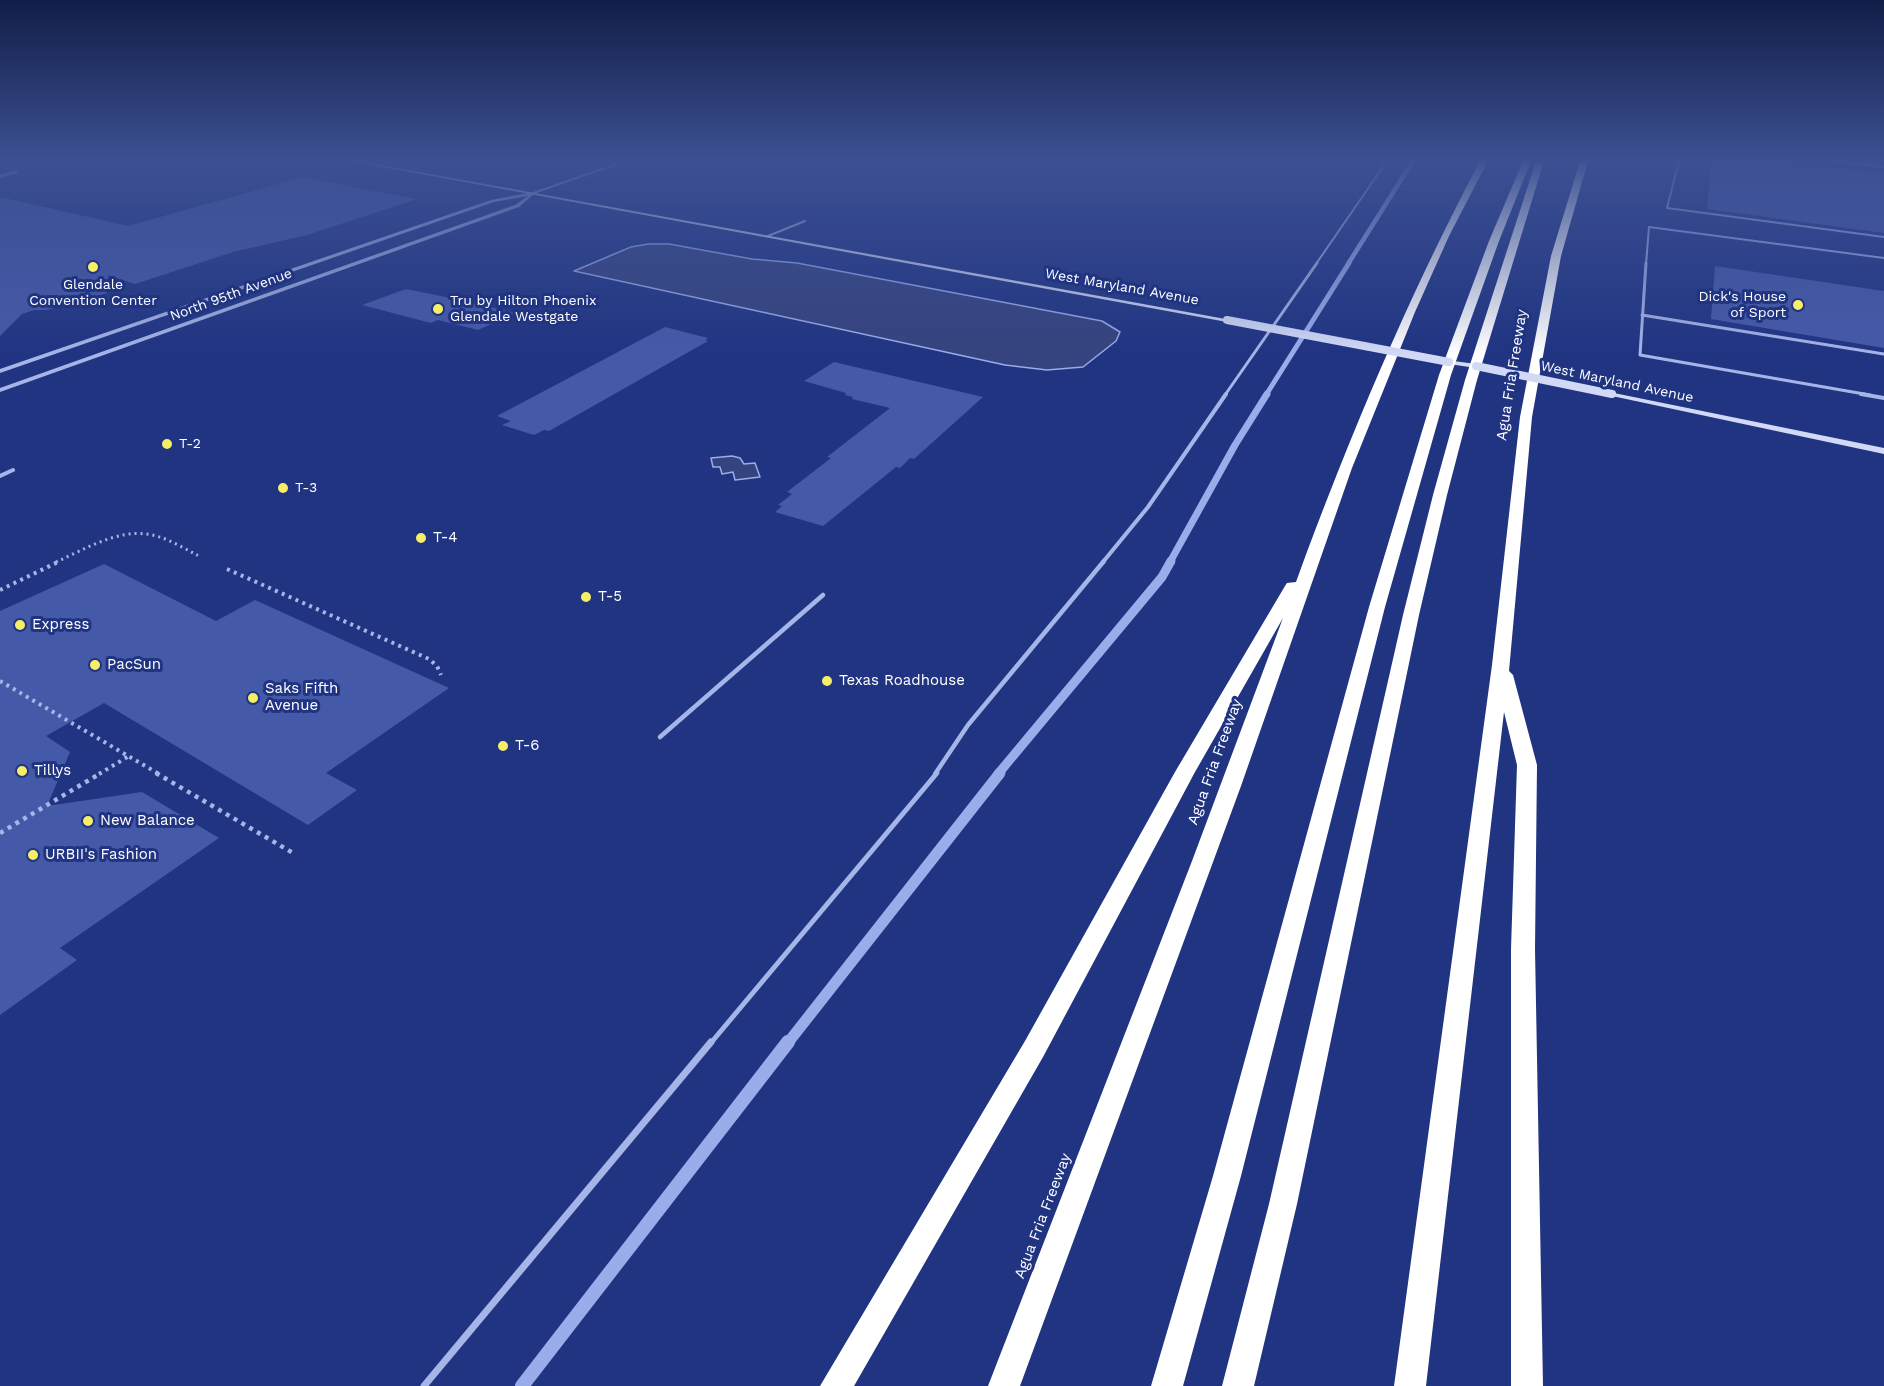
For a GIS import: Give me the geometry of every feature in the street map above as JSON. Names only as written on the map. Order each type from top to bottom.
[{"type":"highway","name":"Agua Fria Freeway","points":[[1004,1386],[1052,1254],[1231,787],[1315,548],[1382,378],[1417,296],[1452,226]]},
{"type":"highway","points":[[1167,1386],[1227,1176],[1377,607],[1449,362],[1501,226]]},
{"type":"highway","points":[[1238,1386],[1283,1204],[1411,615],[1440,495],[1476,366],[1520,226]]},
{"type":"highway","name":"Agua Fria Freeway","points":[[1410,1386],[1501,665],[1526,417],[1556,256],[1566,226]]},
{"type":"highway","points":[[836,1386],[1034,1049],[1185,772],[1315,548]]},
{"type":"highway","points":[[1501,665],[1527,765],[1523,949],[1527,1386]]},
{"type":"main road","name":"West Maryland Avenue","points":[[711,226],[1476,366],[1884,451]]},
{"type":"street","name":"North 95th Avenue","points":[[0,371],[421,226]]},
{"type":"street","name":"North 95th Avenue","points":[[0,390],[462,226]]},
{"type":"lane","points":[[768,236],[794,226]]},
{"type":"lane","points":[[424,1386],[937,772],[968,724],[1148,507],[1342,226]]},
{"type":"lane","points":[[1799,226],[1884,237]]},
{"type":"lane","points":[[1884,258],[1649,227],[1640,355],[1884,398]]},
{"type":"lane","points":[[1642,315],[1884,354]]},
{"type":"lane","points":[[0,476],[13,470]]},
{"type":"lane","points":[[660,737],[823,595]]},
{"type":"path","points":[[0,590],[102,543],[132,535],[146,534],[199,556]]},
{"type":"path","points":[[227,568],[429,659],[437,666],[441,675]]},
{"type":"path","points":[[0,681],[293,853]]},
{"type":"path","points":[[0,833],[129,756]]},
{"type":"water","points":[[669,244],[752,259],[797,263],[1102,321],[1120,332],[1116,341],[1083,367],[1047,370],[1005,365],[574,271],[631,247]]},
{"type":"water","points":[[732,456],[740,458],[744,464],[755,463],[760,477],[735,480],[733,472],[722,474],[720,467],[713,467],[711,458]]},
{"type":"building","name":"Glendale Convention Center","points":[[0,226],[335,226],[307,235],[233,252],[135,284],[108,275],[107,293],[47,310],[34,310],[22,314],[0,336]]},
{"type":"building","points":[[1830,226],[1884,226],[1884,233]]},
{"type":"building","name":"Dick's House of Sport","points":[[1715,266],[1884,291],[1884,348],[1711,319]]},
{"type":"building","name":"Tru by Hilton Phoenix Glendale Westgate","points":[[406,289],[515,313],[478,330],[438,320],[431,323],[362,305]]},
{"type":"building","points":[[665,327],[708,338],[705,340],[708,341],[549,431],[544,430],[534,435],[502,425],[511,421],[497,416]]},
{"type":"building","points":[[834,362],[983,397],[914,459],[910,458],[900,468],[896,467],[823,526],[775,512],[782,506],[778,505],[792,494],[787,492],[831,458],[827,457],[890,408],[852,399],[853,397],[845,395],[846,393],[804,381]]},
{"type":"building","points":[[104,564],[216,621],[255,600],[449,688],[326,773],[357,790],[308,825],[104,703],[46,736],[70,752],[47,806],[142,792],[219,838],[60,948],[77,960],[0,1015],[0,611]]},
{"type":"waterway","points":[[1348,264],[1372,226]]},
{"type":"waterway","points":[[1266,395],[1349,263]]},
{"type":"waterway","points":[[1170,562],[1235,445],[1267,394]]},
{"type":"waterway","points":[[998,774],[1162,577],[1171,561]]},
{"type":"waterway","points":[[787,1044],[1000,773]]},
{"type":"waterway","points":[[522,1386],[788,1042]]},
{"type":"place","name":"Glendale Convention Center","points":[[93,267]]},
{"type":"place","name":"Dick's House of Sport","points":[[1798,305]]},
{"type":"place","name":"Tru by Hilton Phoenix Glendale Westgate","points":[[438,309]]},
{"type":"place","name":"T-2","points":[[167,444]]},
{"type":"place","name":"T-3","points":[[283,488]]},
{"type":"place","name":"T-4","points":[[421,538]]},
{"type":"place","name":"T-5","points":[[586,597]]},
{"type":"place","name":"Express","points":[[20,625]]},
{"type":"place","name":"PacSun","points":[[95,665]]},
{"type":"place","name":"Texas Roadhouse","points":[[827,681]]},
{"type":"place","name":"Saks Fifth Avenue","points":[[253,698]]},
{"type":"place","name":"T-6","points":[[503,746]]},
{"type":"place","name":"Tillys","points":[[22,771]]},
{"type":"place","name":"New Balance","points":[[88,821]]},
{"type":"place","name":"URBII's Fashion","points":[[33,855]]}]
